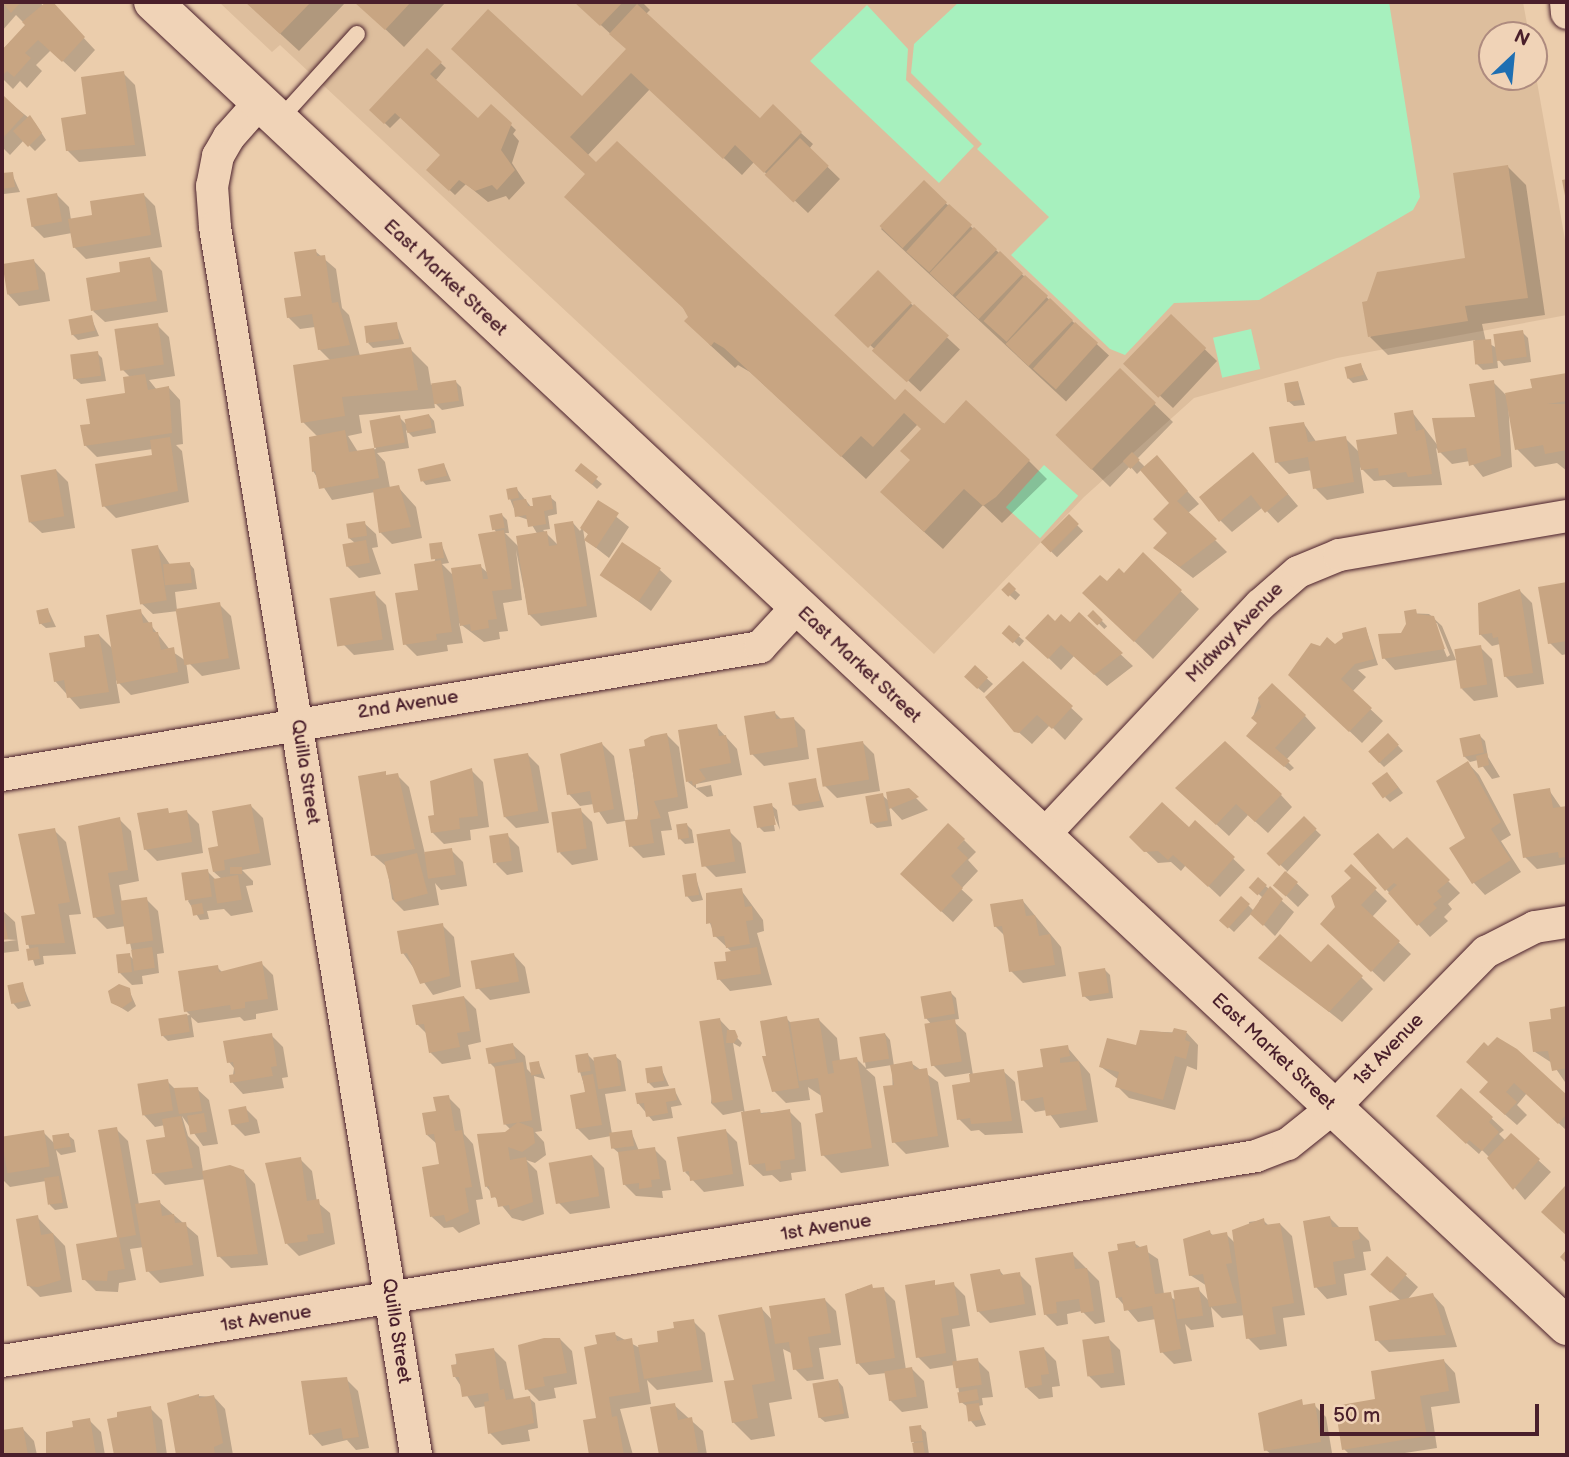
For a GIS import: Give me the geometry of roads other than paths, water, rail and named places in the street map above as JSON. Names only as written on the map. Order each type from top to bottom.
[{"type":"main road","name":"East Market Street","points":[[153,2],[1567,1326]]},
{"type":"street","points":[[1566,2],[1567,13]]},
{"type":"street","name":"Quilla Street","points":[[270,111],[229,137],[218,156],[212,206],[416,1455]]},
{"type":"street","name":"Midway Avenue","points":[[1043,836],[1260,605],[1298,572],[1339,555],[1567,516]]},
{"type":"street","name":"2nd Avenue","points":[[2,775],[760,647],[798,606]]},
{"type":"street","name":"1st Avenue","points":[[2,1362],[1234,1160],[1287,1144],[1333,1108],[1486,952],[1535,927],[1567,922]]},
{"type":"lane","points":[[270,111],[358,34]]}]
